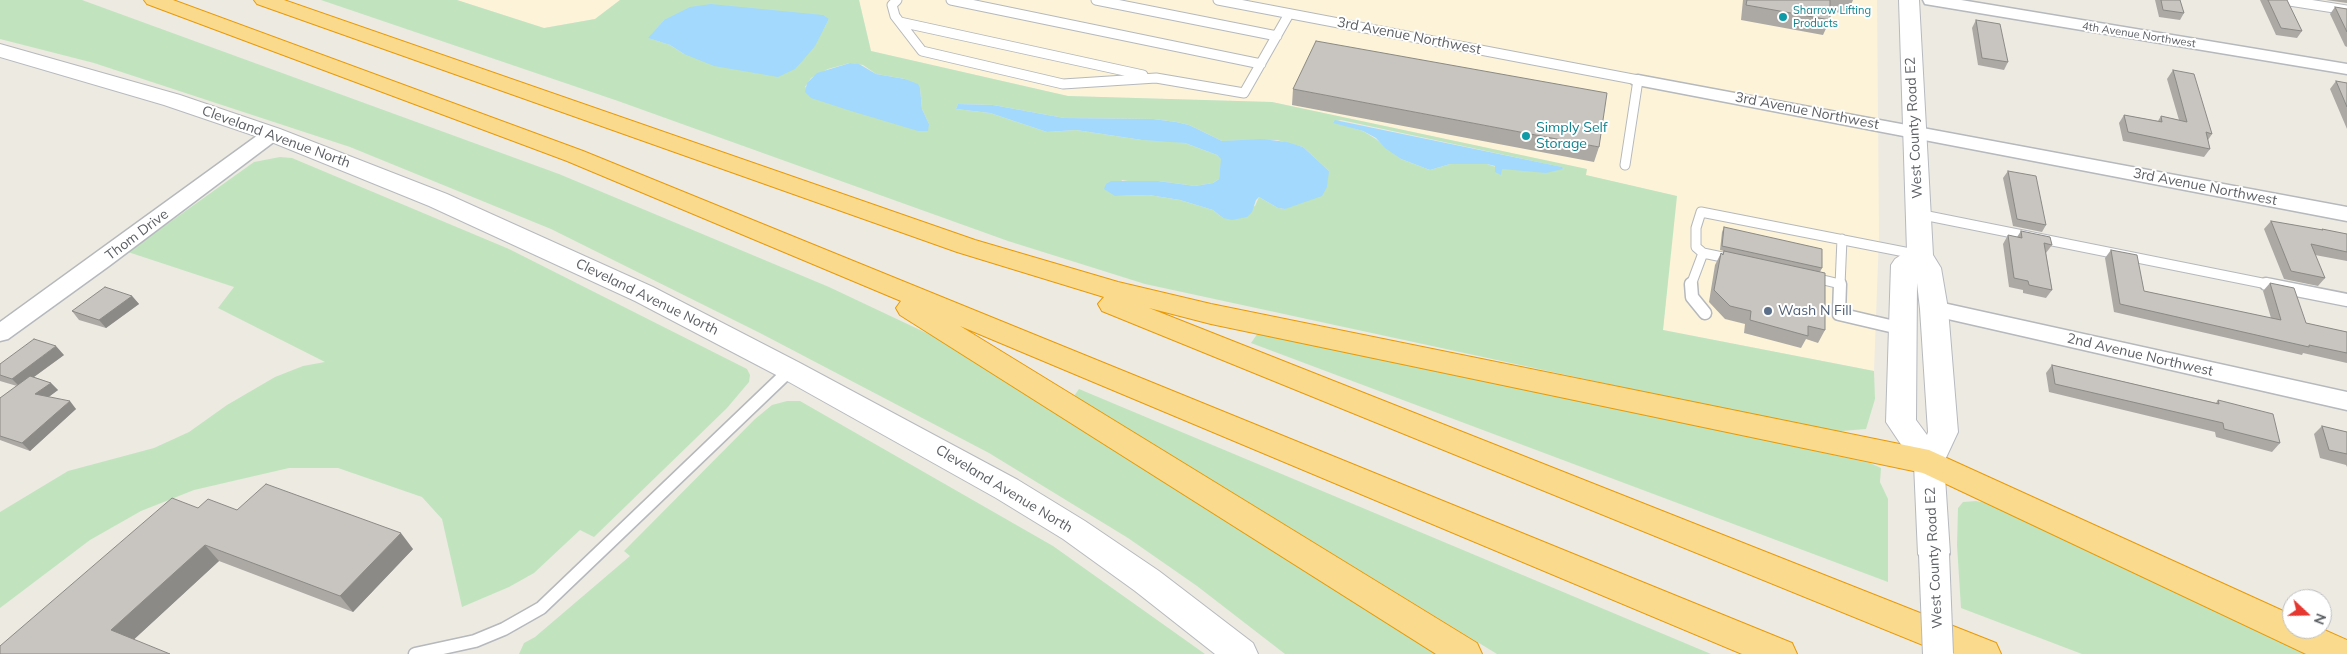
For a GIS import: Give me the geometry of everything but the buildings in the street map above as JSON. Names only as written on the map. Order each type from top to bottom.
[{"type":"highway","points":[[154,0],[575,156],[1780,654]]},
{"type":"highway","points":[[264,0],[966,246],[1984,654]]},
{"type":"highway","points":[[966,246],[1107,288],[1211,314],[1929,462],[2341,654]]},
{"type":"highway","points":[[843,267],[1465,654]]},
{"type":"street","name":"West County Road E2","points":[[1909,0],[1920,255],[1928,268],[1934,309],[1943,432],[1929,462],[1938,654]]},
{"type":"street","name":"4th Avenue Northwest","points":[[1931,0],[2347,70]]},
{"type":"street","name":"Cleveland Avenue North","points":[[0,50],[172,100],[272,134],[438,200],[644,294],[790,370],[999,484],[1065,525],[1147,581],[1241,654]]},
{"type":"street","name":"3rd Avenue Northwest","points":[[1638,80],[2347,214]]},
{"type":"street","name":"Thom Drive","points":[[0,333],[101,261],[272,134]]},
{"type":"street","points":[[1920,255],[1904,265],[1901,422],[1929,462]]},
{"type":"street","name":"2nd Avenue Northwest","points":[[1934,309],[2347,401]]},
{"type":"lane","points":[[897,0],[892,6],[895,16],[922,51],[1063,84],[1156,78]]},
{"type":"lane","points":[[951,0],[1261,64]]},
{"type":"lane","points":[[1096,0],[1277,36]]},
{"type":"lane","name":"3rd Avenue Northwest","points":[[1218,0],[1638,80]]},
{"type":"lane","points":[[2283,0],[2347,10]]},
{"type":"lane","points":[[900,22],[1156,78],[1244,93],[1290,14]]},
{"type":"lane","points":[[1625,165],[1638,80]]},
{"type":"lane","points":[[1742,261],[1703,252],[1696,247],[1696,228],[1701,212],[1705,211],[1920,255]]},
{"type":"lane","points":[[1918,214],[2347,300]]},
{"type":"lane","points":[[1842,239],[1839,314],[1904,329]]},
{"type":"lane","points":[[1703,252],[1692,284],[1692,297],[1705,313]]},
{"type":"lane","points":[[1800,274],[1840,284]]},
{"type":"lane","points":[[415,654],[475,641],[504,630],[540,608],[790,370]]},
{"type":"shaded area","points":[[457,0],[620,0],[595,19],[544,28]]},
{"type":"shaded area","points":[[859,0],[1877,0],[1879,236],[1874,371],[1663,330],[1676,196],[1585,175],[1586,169],[1272,102],[1068,96],[871,51]]},
{"type":"green space","points":[[0,0],[82,0],[559,174],[829,287],[937,338],[1452,654],[1285,654],[1197,586],[1128,538],[989,453],[760,333],[551,229],[350,147],[94,63],[0,39]]},
{"type":"green space","points":[[321,0],[457,0],[544,28],[595,19],[620,0],[859,0],[871,51],[1068,96],[1272,102],[1587,169],[1586,175],[1677,196],[1663,330],[1874,371],[1875,399],[1866,429],[1830,432],[1145,284],[1008,241],[618,101]],"holes":[[[829,19],[823,30],[684,54],[670,45],[649,38],[664,20]],[[850,63],[863,65],[876,74],[905,79],[920,88],[922,109],[929,124],[805,87],[811,78],[828,69]],[[958,104],[993,105],[1064,118],[1153,119],[1176,122],[1189,125],[1222,141],[1277,140],[1303,147],[1329,171],[1285,209],[1278,208],[1259,197],[1255,206],[1223,218],[1213,210],[1180,200],[1149,195],[1115,196],[1122,180],[1133,182],[1158,181],[1195,186],[1213,183],[1219,179],[1222,159],[1217,155],[1185,143],[1174,141],[1142,140],[1076,130],[1047,132],[990,113],[956,109]],[[1341,120],[1561,167],[1563,169],[1502,169],[1487,164],[1450,164],[1430,170],[1401,159],[1363,131],[1333,122]]]},
{"type":"green space","points":[[280,157],[292,158],[509,249],[747,369],[750,375],[749,382],[727,408],[594,537],[580,530],[534,573],[509,587],[462,607],[442,519],[422,497],[338,468],[289,468],[194,490],[141,511],[90,540],[0,608],[0,512],[68,471],[154,448],[189,432],[227,405],[275,377],[303,366],[325,362],[218,308],[234,287],[128,252],[254,162]]},
{"type":"green space","points":[[1260,330],[1870,463],[1881,468],[1880,482],[1888,499],[1888,582],[1251,343]]},
{"type":"green space","points":[[1079,389],[1711,654],[1497,654],[1074,396]]},
{"type":"green space","points":[[787,401],[800,401],[1053,546],[1205,654],[519,654],[524,643],[535,637],[630,556],[624,551],[755,419],[772,405]]},
{"type":"green space","points":[[1976,501],[1991,504],[2318,654],[2082,654],[1961,608],[1957,545],[1958,508],[1963,502]]},
{"type":"water","points":[[711,4],[823,15],[829,19],[815,46],[804,59],[795,69],[778,77],[714,66],[684,54],[670,45],[648,38],[664,20],[690,7]]},
{"type":"water","points":[[850,63],[859,64],[876,74],[905,79],[918,84],[922,109],[929,124],[928,131],[918,131],[851,111],[811,98],[805,92],[807,83],[817,73]]},
{"type":"water","points":[[958,104],[993,105],[1064,118],[1153,119],[1189,125],[1222,141],[1262,139],[1287,142],[1303,147],[1329,171],[1327,187],[1322,196],[1285,209],[1278,208],[1259,197],[1252,212],[1247,217],[1232,220],[1223,218],[1213,210],[1180,200],[1149,195],[1115,196],[1104,189],[1106,184],[1111,181],[1158,181],[1195,186],[1213,183],[1219,179],[1221,159],[1217,155],[1185,143],[1142,140],[1076,130],[1047,132],[990,113],[956,109]]},
{"type":"water","points":[[1335,120],[1562,167],[1563,169],[1546,173],[1502,169],[1501,175],[1495,172],[1495,166],[1487,164],[1450,164],[1430,170],[1401,159],[1385,148],[1376,138],[1363,131],[1333,123]]},
{"type":"place","name":"Sharrow Lifting Products","points":[[1783,17]]},
{"type":"place","name":"Simply Self Storage","points":[[1526,136]]},
{"type":"place","name":"Wash N Fill","points":[[1768,311]]}]
